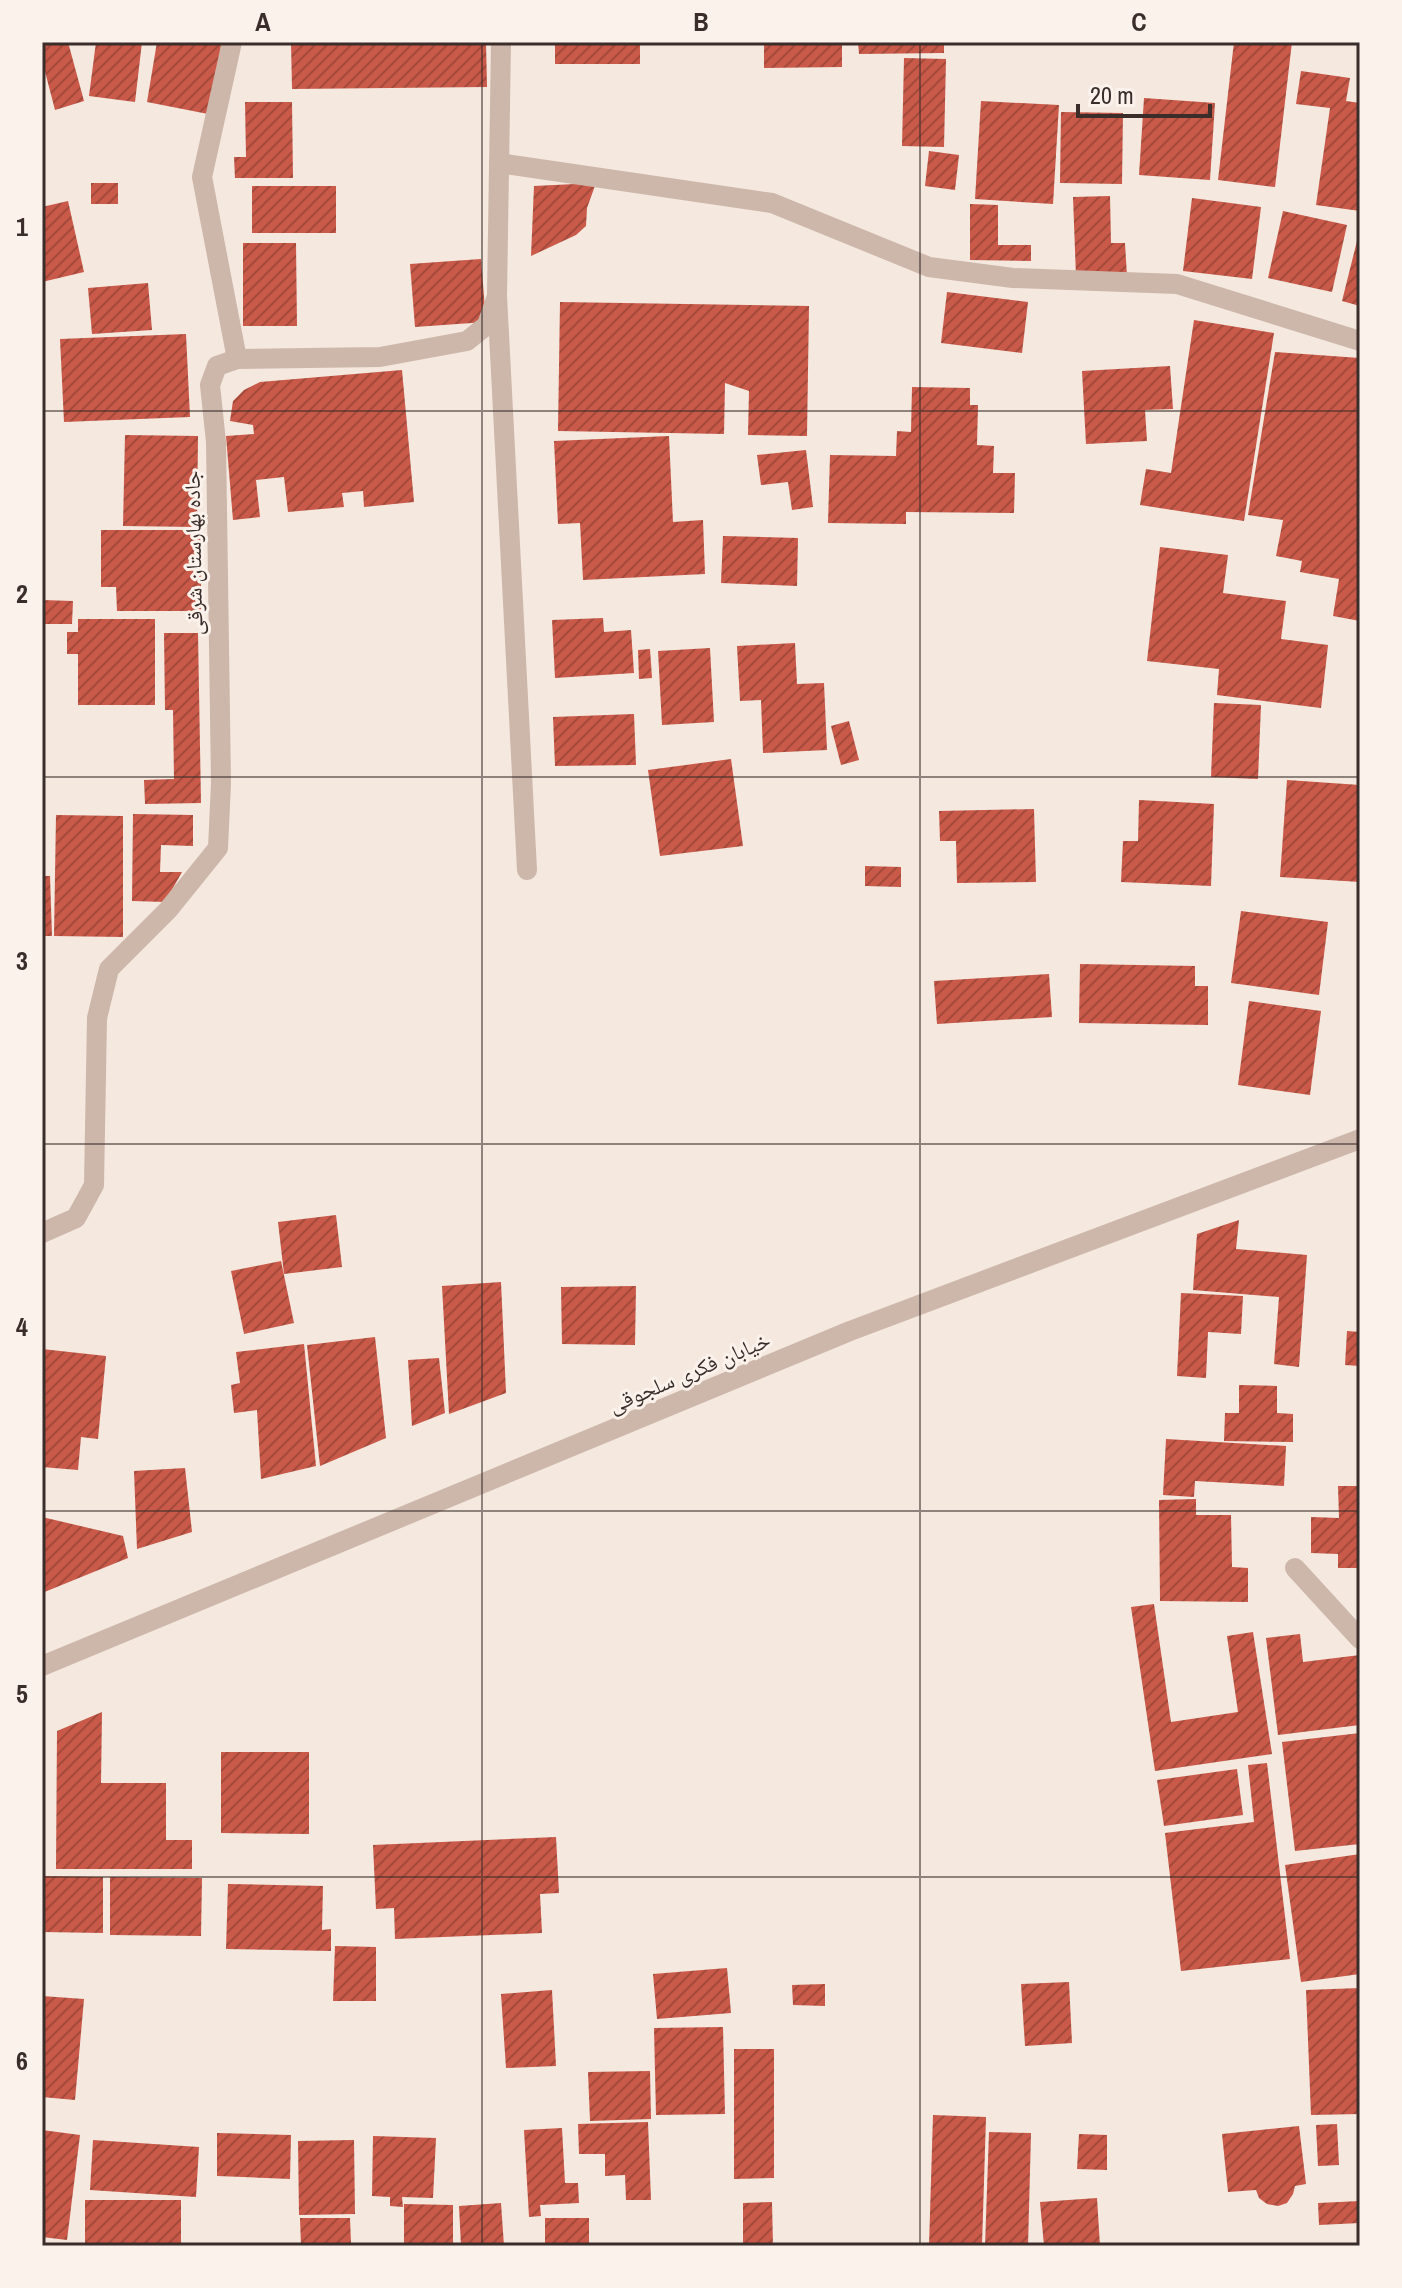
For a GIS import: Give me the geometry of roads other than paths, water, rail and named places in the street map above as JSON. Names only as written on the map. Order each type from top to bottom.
[{"type":"street","points":[[232,42],[202,177],[237,359],[380,357],[467,341],[487,325],[497,296]]},
{"type":"street","points":[[501,42],[497,296],[527,870]]},
{"type":"street","points":[[499,163],[772,203],[929,267],[1013,278],[1177,284],[1360,341]]},
{"type":"street","name":"جاده بهارستان شرقی","points":[[42,1233],[76,1218],[94,1185],[97,1018],[109,969],[168,910],[218,848],[221,783],[216,442],[210,385],[217,366],[237,359]]},
{"type":"street","name":"خیابان فکری سلجوقی","points":[[42,1666],[850,1331],[1360,1139]]},
{"type":"street","points":[[1295,1568],[1360,1639]]}]
